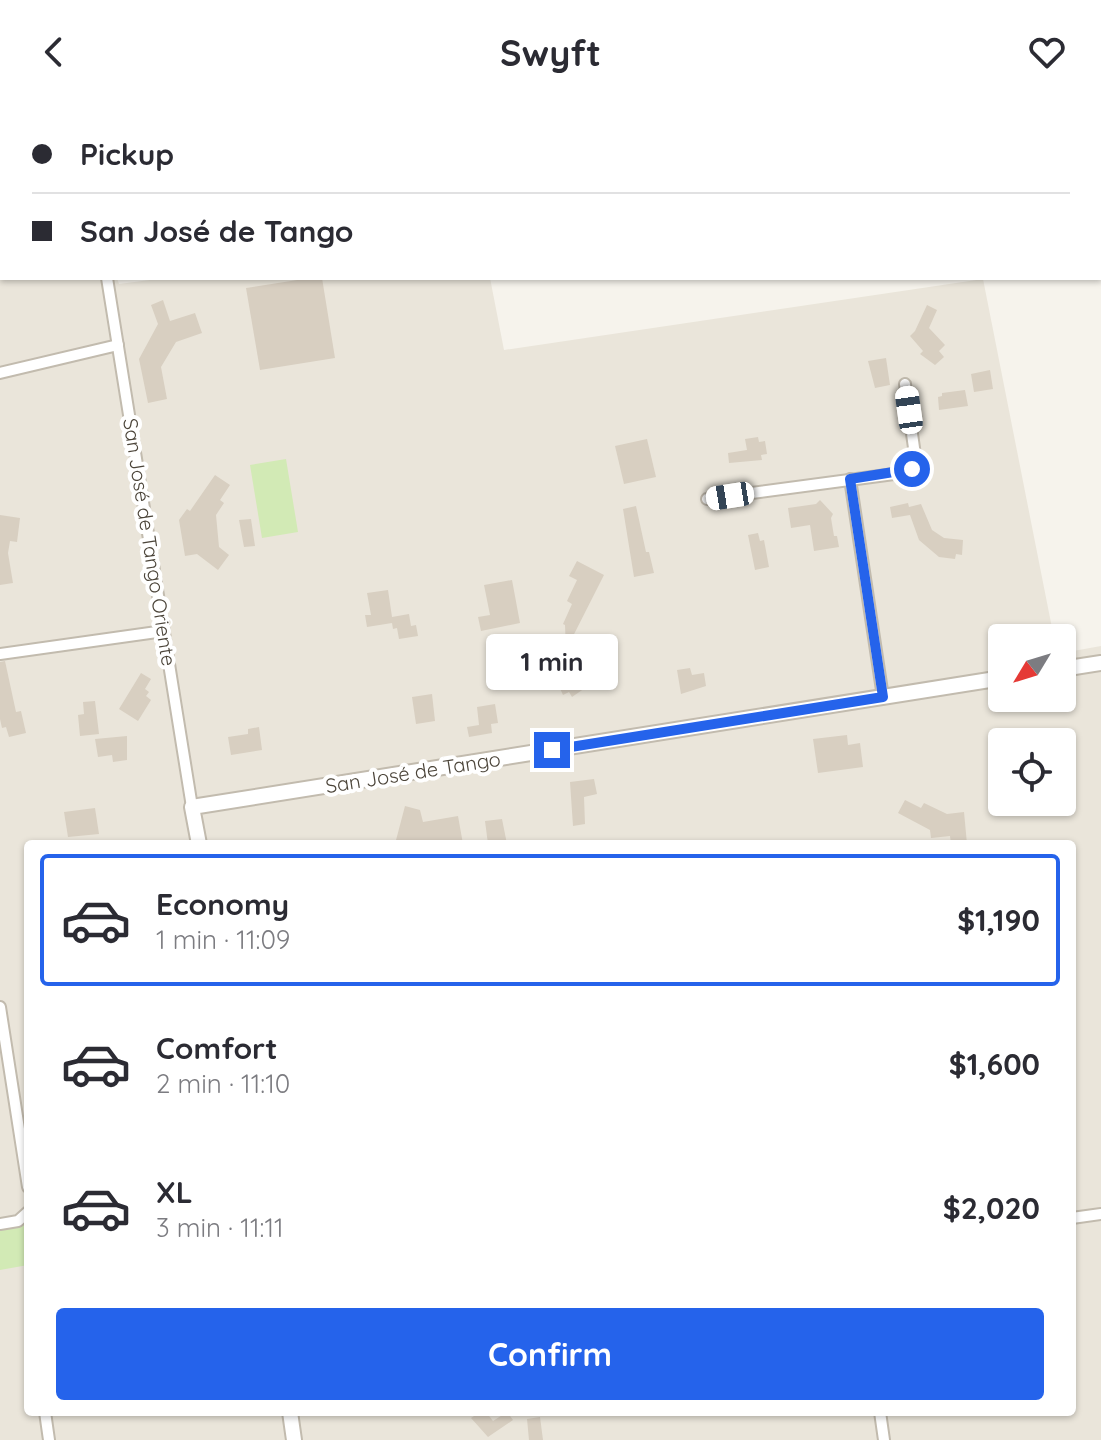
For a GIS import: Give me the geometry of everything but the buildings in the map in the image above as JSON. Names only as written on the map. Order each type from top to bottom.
[{"type":"street","name":"San José de Tango Oriente","points":[[107,280],[192,807]]},
{"type":"street","points":[[0,373],[118,345]]},
{"type":"street","points":[[707,499],[909,472],[915,466],[905,384]]},
{"type":"street","points":[[850,479],[883,697]]},
{"type":"street","points":[[0,654],[164,631]]},
{"type":"street","points":[[1076,667],[1101,663]]},
{"type":"street","name":"San José de Tango","points":[[192,807],[988,680]]},
{"type":"street","points":[[192,807],[198,840]]},
{"type":"street","points":[[0,1007],[24,1161]]},
{"type":"street","points":[[1076,1217],[1101,1214]]},
{"type":"street","points":[[0,1224],[18,1221],[24,1216]]},
{"type":"street","points":[[46,1416],[49,1440]]},
{"type":"street","points":[[291,1416],[294,1440]]},
{"type":"street","points":[[881,1416],[884,1440]]},
{"type":"shaded area","points":[[0,280],[118,280],[119,284],[150,280],[490,280],[504,350],[983,280],[1051,624],[988,624],[988,712],[1076,712],[1076,650],[1101,646],[1101,1440],[0,1440]]},
{"type":"green space","points":[[286,459],[298,532],[262,538],[250,465]]},
{"type":"green space","points":[[24,1223],[24,1266],[0,1270],[0,1229]]},
{"type":"route","points":[[552,750],[883,697],[850,479],[909,472],[912,469]]}]
